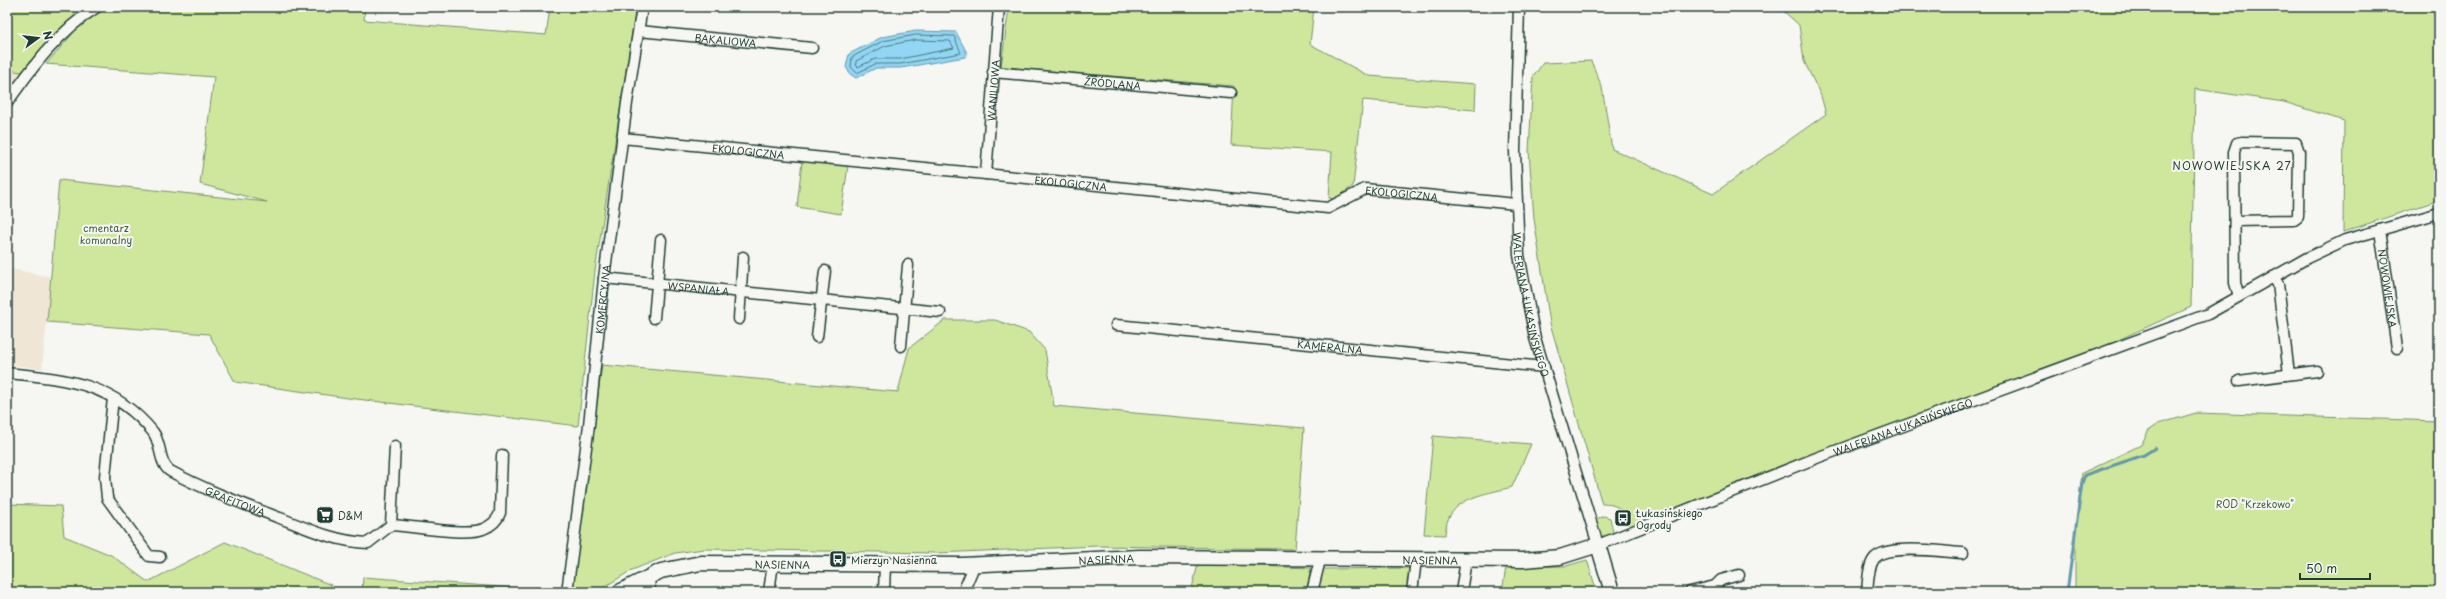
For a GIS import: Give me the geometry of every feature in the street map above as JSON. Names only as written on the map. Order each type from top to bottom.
[{"type":"street","points":[[7,103],[27,75],[62,35],[80,18],[97,7]]},
{"type":"street","name":"KOMERCYJNA","points":[[568,592],[589,425],[604,278],[622,138],[642,7]]},
{"type":"street","name":"WANILIOWA","points":[[986,174],[999,7]]},
{"type":"street","name":"WALERIANA ŁUKASIŃSKIEGO","points":[[1519,7],[1515,151],[1516,204],[1522,277],[1544,368],[1612,592]]},
{"type":"street","name":"BAKALIOWA","points":[[639,31],[812,48]]},
{"type":"street","name":"ŹRÓDLANA","points":[[993,72],[1231,93]]},
{"type":"street","name":"EKOLOGICZNA","points":[[622,138],[1328,208],[1365,190],[1516,204]]},
{"type":"street","points":[[2235,221],[2294,220],[2298,217],[2299,148],[2296,144],[2237,143],[2234,152],[2235,286],[2239,296],[2326,248],[2380,230],[2439,213]]},
{"type":"street","name":"NOWOWIEJSKA","points":[[2380,230],[2396,348]]},
{"type":"street","name":"WSPANIAŁA","points":[[654,318],[661,240]]},
{"type":"street","name":"WSPANIAŁA","points":[[739,319],[743,257]]},
{"type":"street","points":[[901,346],[908,264]]},
{"type":"street","points":[[817,337],[825,271]]},
{"type":"street","points":[[2273,277],[2278,284],[2289,374]]},
{"type":"street","name":"WSPANIAŁA","points":[[604,278],[940,312]]},
{"type":"street","name":"WALERIANA ŁUKASIŃSKIEGO","points":[[1598,545],[1819,457],[2197,318],[2239,296]]},
{"type":"street","name":"KAMERALNA","points":[[1116,325],[1544,368]]},
{"type":"street","points":[[2239,381],[2316,371]]},
{"type":"street","name":"GRAFITOWA","points":[[7,373],[67,379],[82,383],[113,398],[150,429],[158,443],[164,466],[185,479],[250,507],[346,541],[368,543],[391,525]]},
{"type":"street","points":[[113,398],[105,477],[107,498],[149,556],[160,557]]},
{"type":"street","points":[[395,446],[391,525],[475,532],[490,526],[497,520],[500,513],[502,455]]},
{"type":"street","name":"NASIENNA","points":[[619,592],[669,569],[696,563],[972,565],[1123,558],[1320,560],[1551,559],[1598,545]]},
{"type":"street","points":[[1867,592],[1871,564],[1875,557],[1891,549],[1963,553]]},
{"type":"street","points":[[1312,592],[1320,560]]},
{"type":"street","points":[[1412,592],[1416,560]]},
{"type":"street","points":[[1461,592],[1466,560]]},
{"type":"street","points":[[769,592],[773,563]]},
{"type":"street","points":[[884,592],[885,565]]},
{"type":"street","points":[[963,592],[972,571],[972,565]]},
{"type":"street","points":[[1690,592],[1716,589],[1721,580],[1739,575]]},
{"type":"street","points":[[649,577],[650,592]]},
{"type":"shaded area","points":[[7,70],[22,72],[7,95]]},
{"type":"shaded area","points":[[7,268],[51,277],[42,369],[7,364]]},
{"type":"green space","points":[[7,7],[90,7],[64,26],[22,72],[7,70]]},
{"type":"green space","name":"cmentarz komunalny","points":[[106,7],[365,7],[364,20],[546,35],[550,7],[636,7],[595,271],[578,426],[348,398],[235,382],[209,334],[47,322],[59,180],[267,202],[200,184],[214,77],[46,64],[83,22]]},
{"type":"green space","points":[[1009,7],[1314,7],[1310,44],[1369,76],[1476,84],[1475,110],[1363,100],[1353,186],[1335,199],[1329,198],[1332,152],[1231,145],[1234,86],[1001,67]]},
{"type":"green space","points":[[1779,7],[2439,7],[2439,200],[2343,232],[2344,121],[2284,102],[2195,89],[2191,307],[2085,355],[1630,527],[1623,513],[1617,507],[1602,504],[1550,323],[1534,219],[1529,151],[1533,77],[1543,63],[1591,61],[1602,87],[1612,149],[1713,194],[1826,114],[1821,96],[1804,61],[1799,25]]},
{"type":"green space","points":[[802,161],[848,166],[841,214],[797,207]]},
{"type":"green space","points":[[945,320],[995,320],[1029,332],[1045,350],[1054,406],[1304,428],[1295,549],[1098,546],[937,553],[704,549],[675,553],[632,570],[596,592],[572,592],[602,365],[898,392],[909,348]]},
{"type":"green space","name":"ROD \"Krzekowo\"","points":[[2196,413],[2439,421],[2439,592],[2075,592],[2075,537],[2082,473],[2141,445],[2149,430],[2158,424]]},
{"type":"green space","points":[[1433,436],[1531,444],[1512,487],[1478,496],[1459,505],[1447,522],[1445,535],[1424,534]]},
{"type":"green space","points":[[7,504],[61,506],[64,536],[111,555],[148,582],[225,542],[331,585],[330,592],[7,592]]},
{"type":"green space","points":[[1604,516],[1610,518],[1613,532],[1611,536],[1600,536],[1596,519]]},
{"type":"green space","points":[[1587,560],[1597,592],[1502,592],[1506,567],[1566,566]]},
{"type":"green space","points":[[1198,564],[1311,568],[1306,592],[1191,592]]},
{"type":"green space","points":[[1410,568],[1406,592],[1316,592],[1322,569]]},
{"type":"green space","points":[[363,577],[556,591],[362,592]]},
{"type":"water","points":[[916,31],[956,32],[967,53],[965,57],[901,68],[876,68],[856,78],[850,74],[846,67],[849,54],[882,37]]},
{"type":"waterway","points":[[2067,592],[2082,483],[2085,475],[2144,455],[2155,448]]},
{"type":"place","name":"D&M","points":[[325,515]]},
{"type":"place","name":"Łukasińskiego Ogrody","points":[[1623,518]]},
{"type":"place","name":"Mierzyn Nasienna","points":[[838,559]]},
{"type":"district","name":"NOWOWIEJSKA 27","points":[[2232,165]]}]
